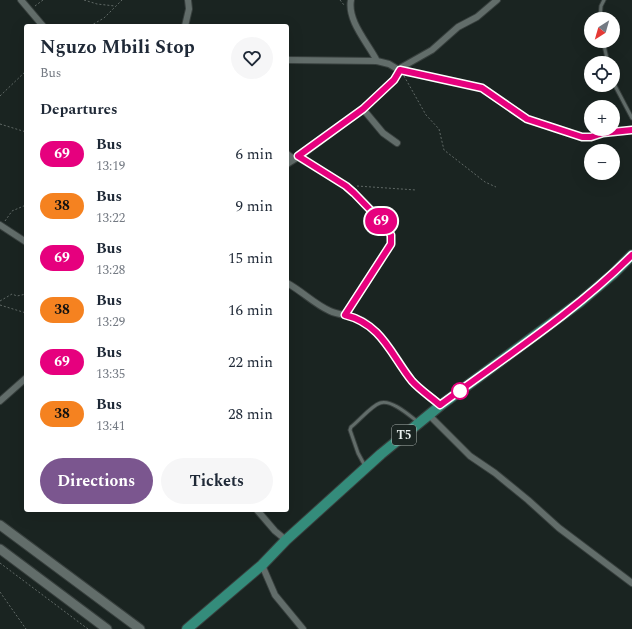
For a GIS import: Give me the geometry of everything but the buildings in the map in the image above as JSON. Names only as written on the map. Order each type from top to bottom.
[{"type":"highway","name":"T5","points":[[187,629],[262,565],[286,540],[366,468],[440,405],[580,302],[613,274],[632,255]]},
{"type":"main road","points":[[0,525],[140,629]]},
{"type":"main road","points":[[0,549],[107,629]]},
{"type":"street","points":[[21,0],[41,24]]},
{"type":"street","points":[[185,24],[189,9],[188,0]]},
{"type":"street","points":[[351,0],[351,13],[355,23],[377,61]]},
{"type":"street","points":[[289,163],[363,109],[394,80],[400,70],[407,63],[432,50],[458,27],[477,17],[497,0]]},
{"type":"street","points":[[289,60],[377,61],[389,64],[400,70]]},
{"type":"street","points":[[363,109],[383,132],[397,143]]},
{"type":"street","points":[[289,155],[346,186],[381,221],[391,235],[392,240],[388,248],[345,315]]},
{"type":"street","points":[[1,227],[24,241]]},
{"type":"street","points":[[289,283],[324,309],[365,322],[396,356],[416,385],[440,405]]},
{"type":"street","points":[[0,401],[24,380]]},
{"type":"street","points":[[429,415],[470,456],[495,473],[559,528],[632,583]]},
{"type":"street","points":[[259,512],[275,531],[286,540]]},
{"type":"street","points":[[262,565],[275,595],[303,629]]},
{"type":"lane","points":[[601,12],[604,0]]},
{"type":"lane","points":[[400,70],[482,88],[527,119],[582,137],[591,137],[603,133],[632,130]]},
{"type":"lane","points":[[618,92],[632,118]]},
{"type":"lane","points":[[366,468],[358,453],[350,430],[351,427],[375,406],[380,402],[386,402],[399,407],[419,423]]},
{"type":"path","points":[[30,11],[43,0]]},
{"type":"path","points":[[84,0],[97,4],[115,6]]},
{"type":"path","points":[[94,24],[104,18],[122,0]]},
{"type":"path","points":[[400,70],[426,115],[439,129],[444,150],[485,182],[496,187]]},
{"type":"path","points":[[0,96],[24,73]]},
{"type":"path","points":[[0,124],[24,131]]},
{"type":"path","points":[[346,186],[362,185],[416,190]]},
{"type":"path","points":[[1,227],[12,211],[24,206]]},
{"type":"path","points":[[0,301],[12,294],[17,296],[24,294]]},
{"type":"path","points":[[0,304],[24,312]]},
{"type":"path","points":[[0,562],[88,629]]},
{"type":"path","points":[[0,592],[26,629]]},
{"type":"bus line","name":"69","points":[[632,130],[603,133],[591,137],[582,137],[527,119],[482,88],[400,70],[394,80],[363,109],[338,126],[303,154],[298,156],[346,186],[381,221],[391,235],[391,244],[345,315],[365,322],[396,356],[416,385],[440,405],[580,302],[613,274],[632,255]]}]
